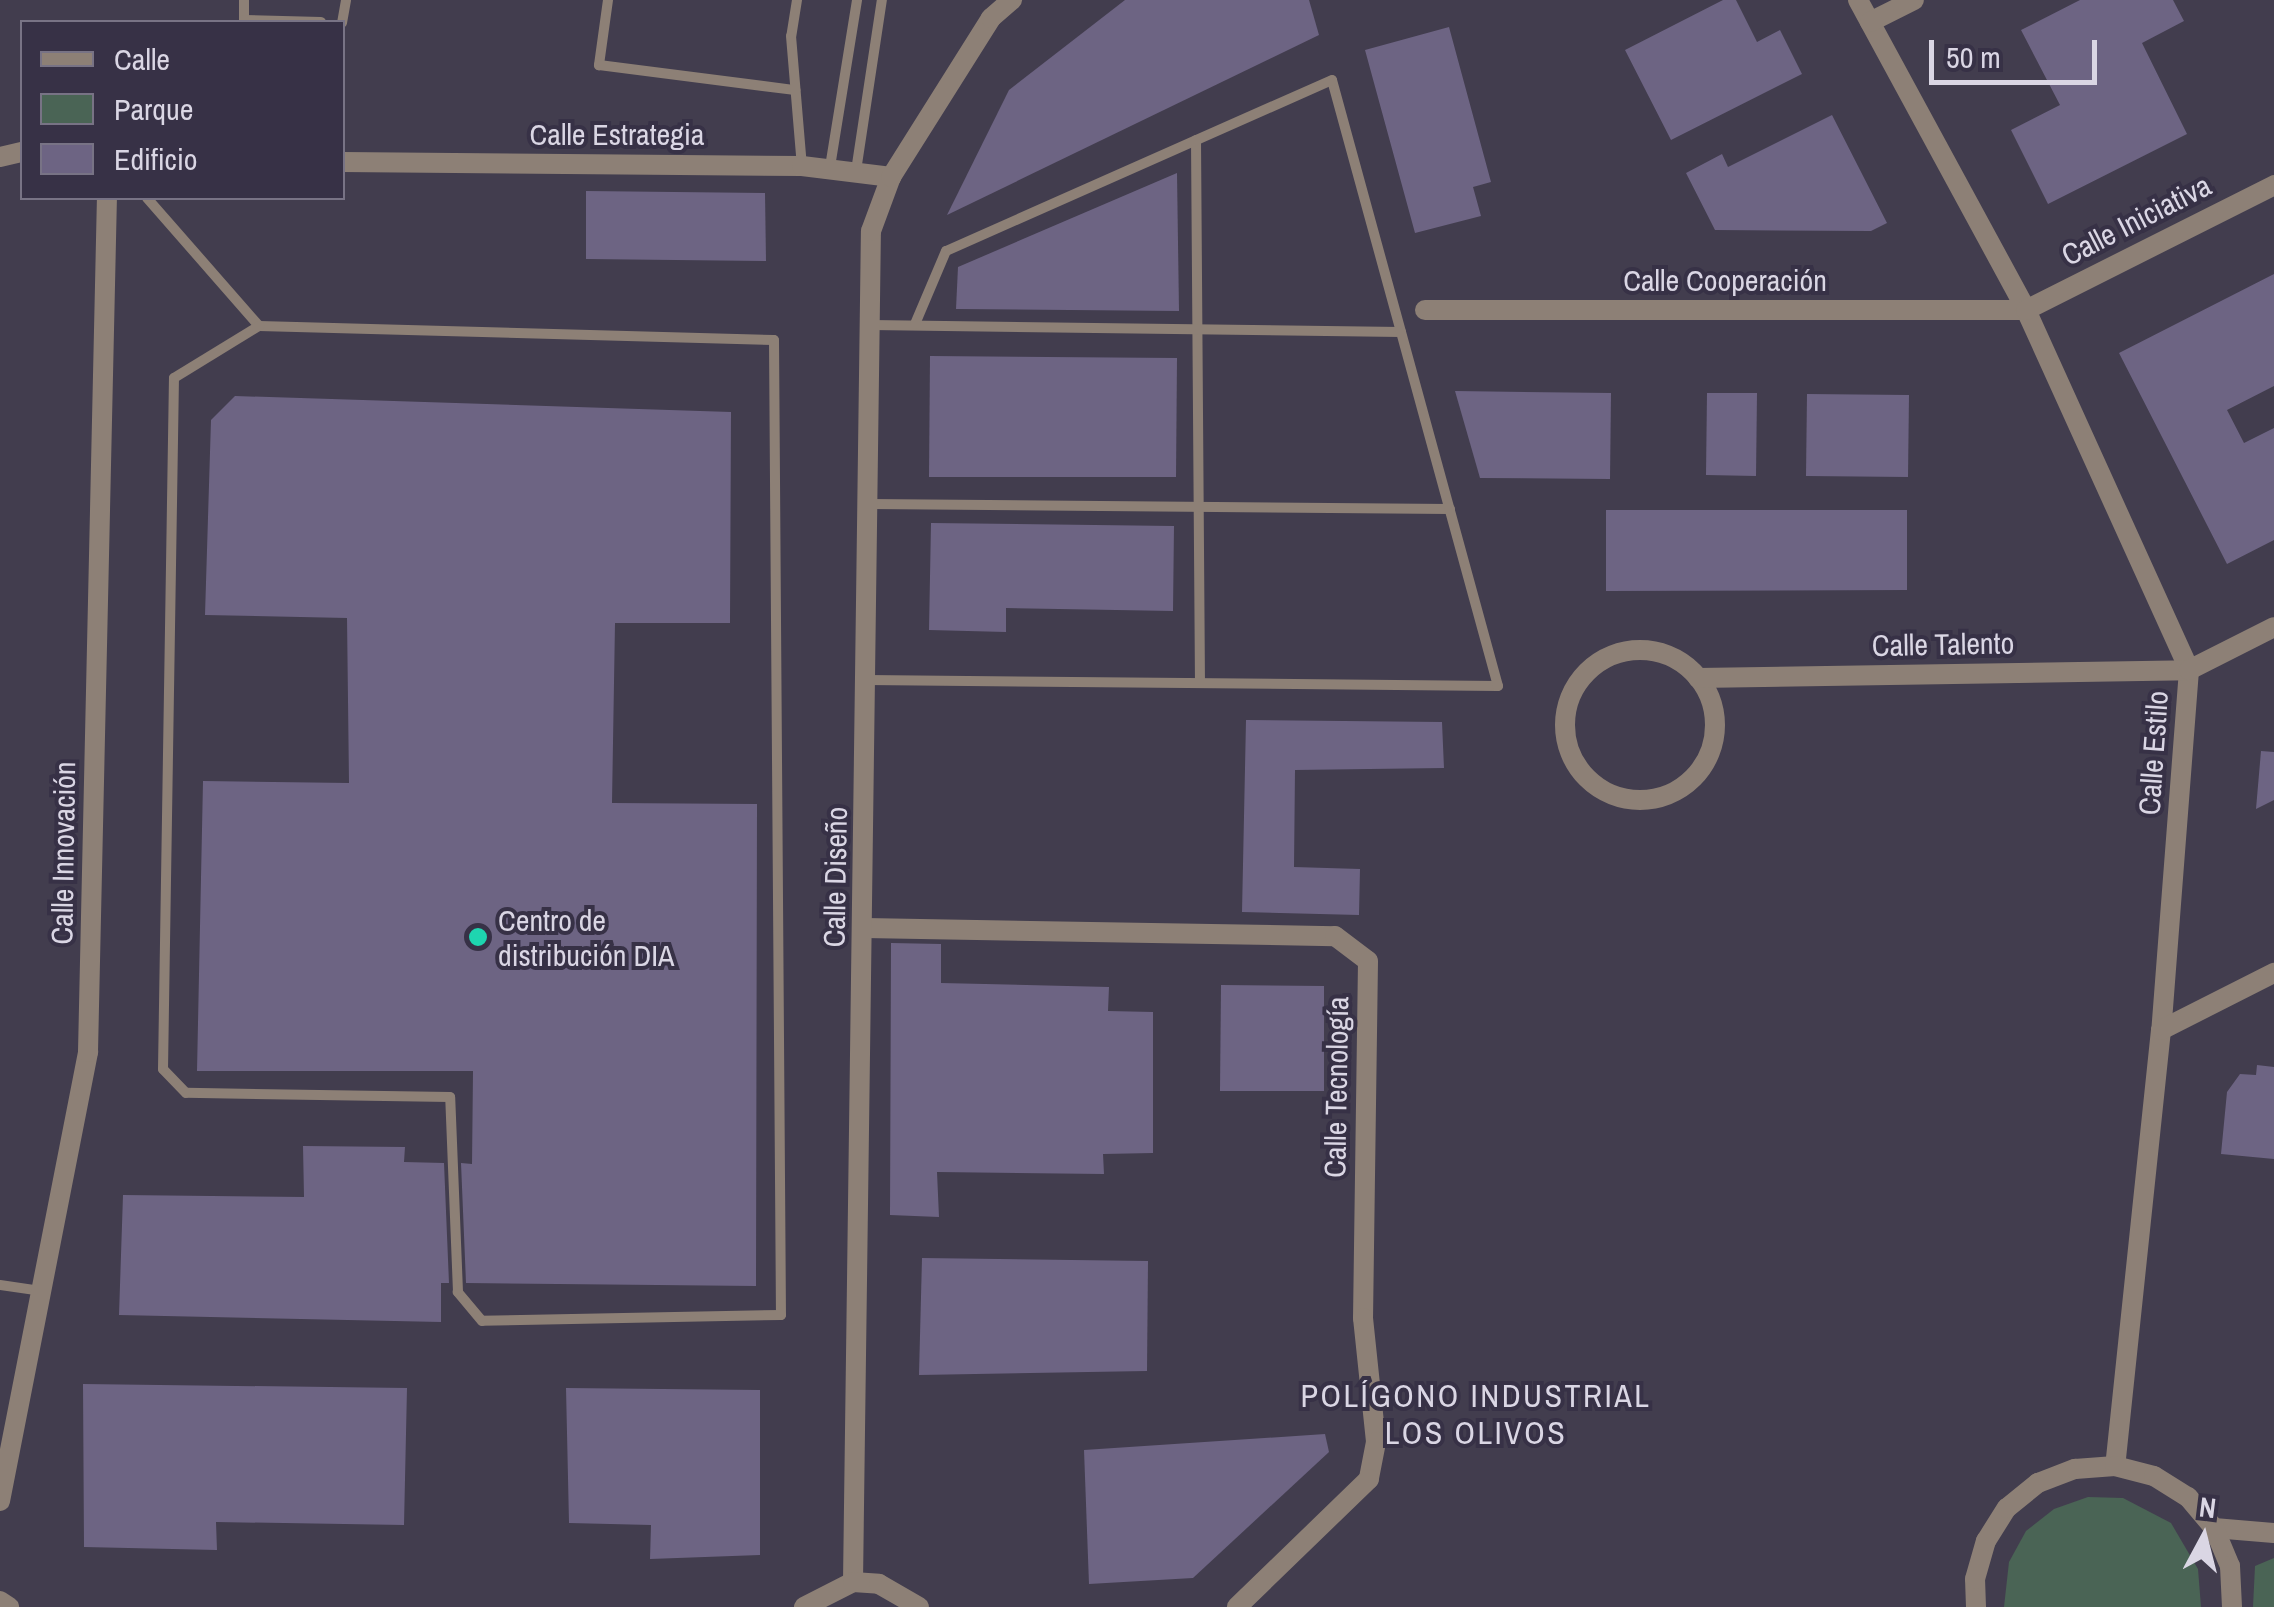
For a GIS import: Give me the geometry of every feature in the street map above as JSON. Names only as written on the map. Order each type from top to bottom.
[{"type":"street","name":"Calle Diseño","points":[[853,1582],[865,928],[871,231],[891,176],[992,18],[1012,0]]},
{"type":"street","name":"Calle Estilo","points":[[1858,0],[2026,310],[2189,670],[2161,1030],[2115,1466]]},
{"type":"street","points":[[1870,22],[1914,0]]},
{"type":"street","name":"Calle Estrategia","points":[[345,162],[802,166],[891,176]]},
{"type":"street","name":"Calle Iniciativa","points":[[2026,310],[2274,185]]},
{"type":"street","name":"Calle Innovación","points":[[0,1501],[88,1052],[108,200]]},
{"type":"street","name":"Calle Cooperación","points":[[1425,310],[2026,310]]},
{"type":"street","points":[[2189,670],[2274,628]]},
{"type":"street","points":[[1659,652],[1698,678],[1715,721],[1713,744],[1687,784],[1644,800],[1599,788],[1581,773],[1564,730],[1566,706],[1592,667],[1612,655],[1659,652]]},
{"type":"street","name":"Calle Talento","points":[[1698,678],[2189,670]]},
{"type":"street","name":"Calle Tecnología","points":[[865,928],[1335,936],[1368,962],[1363,1318],[1376,1442],[1369,1480],[1237,1607]]},
{"type":"street","points":[[2161,1030],[2274,973]]},
{"type":"street","points":[[1976,1607],[1974,1579],[1986,1541],[2007,1508],[2038,1483],[2075,1469],[2115,1466],[2154,1476],[2188,1498],[2214,1528],[2230,1566],[2232,1607]]},
{"type":"street","points":[[2214,1528],[2274,1533]]},
{"type":"street","points":[[804,1607],[853,1582],[879,1584],[919,1607]]},
{"type":"street","points":[[0,1602],[10,1607]]},
{"type":"lane","points":[[608,0],[600,65],[796,90]]},
{"type":"lane","points":[[797,0],[796,90],[802,166]]},
{"type":"lane","points":[[830,167],[858,0]]},
{"type":"lane","points":[[856,171],[882,0]]},
{"type":"lane","points":[[867,680],[1498,686],[1332,80],[946,251],[916,324]]},
{"type":"lane","points":[[1196,140],[1200,683]]},
{"type":"lane","points":[[150,200],[259,326],[774,340],[781,1314],[482,1321],[458,1292],[450,1097],[186,1093],[163,1069],[174,378],[259,326]]},
{"type":"lane","points":[[871,324],[1401,332]]},
{"type":"lane","points":[[868,504],[1450,509]]},
{"type":"lane","points":[[0,1285],[42,1291]]},
{"type":"shaded area","points":[[0,0],[2274,0],[2274,1607],[0,1607]]},
{"type":"green space","points":[[2088,1497],[2123,1498],[2171,1523],[2198,1569],[2201,1607],[2004,1607],[2009,1562],[2026,1531],[2054,1509]]},
{"type":"green space","points":[[2274,1558],[2274,1607],[2253,1607],[2255,1566]]},
{"type":"building","points":[[1125,0],[1309,0],[1319,35],[947,215],[1009,90]]},
{"type":"building","points":[[1723,0],[1736,0],[1757,42],[1780,30],[1802,74],[1671,140],[1625,50]]},
{"type":"building","points":[[2080,0],[2173,0],[2184,21],[2142,43],[2187,134],[2048,204],[2011,130],[2060,105],[2021,30]]},
{"type":"building","points":[[1449,27],[1491,182],[1473,187],[1481,216],[1415,233],[1365,50]]},
{"type":"building","points":[[1832,115],[1887,223],[1871,231],[1715,230],[1686,173],[1722,154],[1728,167]]},
{"type":"building","points":[[1177,173],[1179,311],[956,309],[958,267]]},
{"type":"building","points":[[586,191],[765,193],[766,261],[586,259]]},
{"type":"building","points":[[2274,274],[2274,386],[2227,410],[2244,443],[2274,428],[2274,540],[2227,564],[2119,353]]},
{"type":"building","points":[[930,356],[1177,358],[1176,477],[929,477]]},
{"type":"building","points":[[1455,391],[1611,393],[1610,479],[1480,478]]},
{"type":"building","points":[[1707,393],[1757,393],[1756,476],[1706,475]]},
{"type":"building","points":[[1807,394],[1909,395],[1908,477],[1806,476]]},
{"type":"building","name":"Centro de distribución DIA","points":[[235,396],[731,412],[730,623],[615,623],[612,803],[757,804],[756,1286],[466,1283],[461,1163],[472,1164],[473,1071],[197,1071],[203,781],[349,783],[347,618],[205,615],[211,420]]},
{"type":"building","points":[[1606,510],[1907,510],[1907,590],[1606,591]]},
{"type":"building","points":[[931,523],[1174,526],[1173,611],[1006,608],[1006,632],[929,630]]},
{"type":"building","points":[[1246,720],[1442,722],[1444,768],[1295,770],[1294,867],[1360,869],[1359,915],[1242,912]]},
{"type":"building","points":[[2261,751],[2274,752],[2274,800],[2256,809]]},
{"type":"building","points":[[891,943],[941,944],[941,983],[1109,987],[1108,1011],[1153,1012],[1153,1153],[1103,1154],[1104,1174],[937,1172],[939,1217],[890,1215]]},
{"type":"building","points":[[1221,985],[1324,986],[1324,1091],[1220,1091]]},
{"type":"building","points":[[2257,1065],[2274,1067],[2274,1159],[2221,1154],[2227,1092],[2240,1074],[2256,1075]]},
{"type":"building","points":[[303,1146],[405,1147],[404,1162],[444,1163],[449,1283],[441,1283],[441,1322],[119,1315],[123,1195],[304,1197]]},
{"type":"building","points":[[922,1258],[1148,1261],[1147,1371],[919,1375]]},
{"type":"building","points":[[83,1384],[407,1388],[404,1525],[216,1522],[217,1550],[84,1547]]},
{"type":"building","points":[[566,1388],[760,1390],[760,1555],[650,1559],[651,1525],[569,1523]]},
{"type":"building","points":[[1325,1434],[1329,1452],[1193,1578],[1089,1584],[1084,1450]]},
{"type":"place","name":"Centro de distribución DIA","points":[[478,937]]},
{"type":"district","name":"POLÍGONO INDUSTRIAL LOS OLIVOS","points":[[1476,1416]]}]
